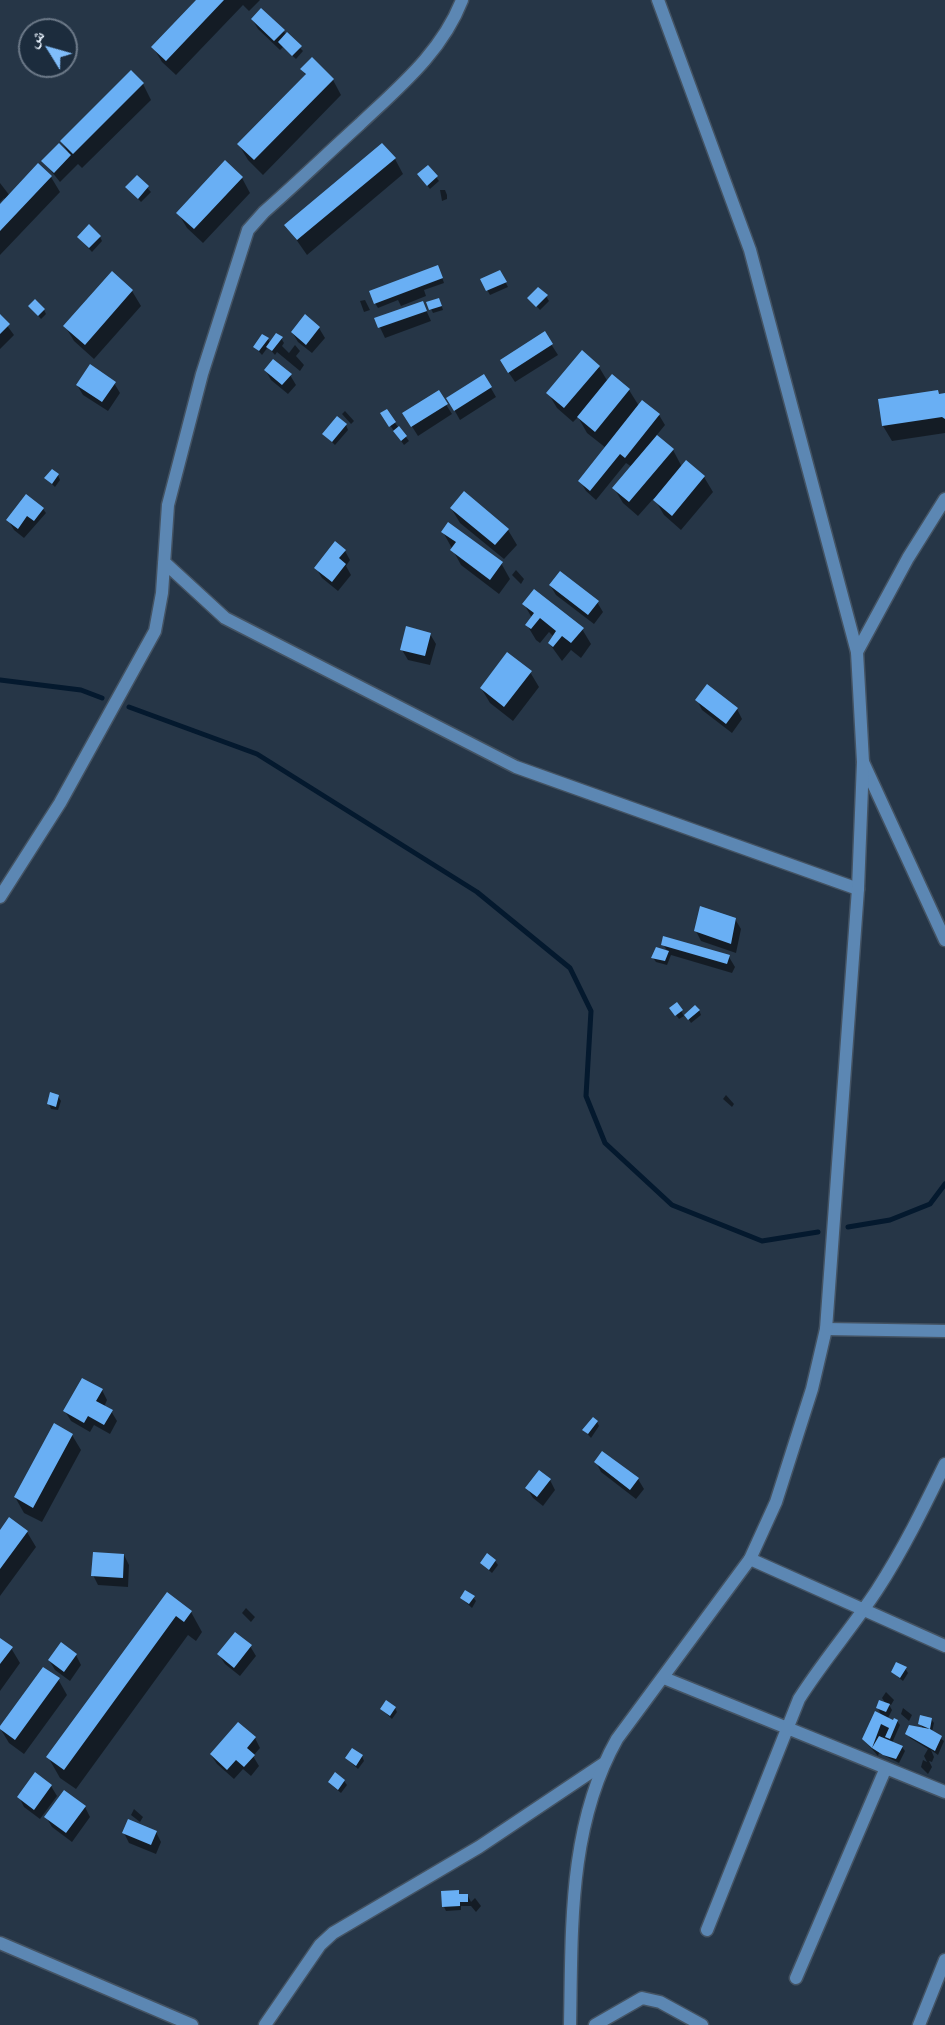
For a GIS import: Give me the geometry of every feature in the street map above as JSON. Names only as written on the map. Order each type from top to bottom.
[{"type":"street","points":[[0,897],[60,803],[155,631],[164,562],[168,505],[202,374],[248,230],[264,212],[407,80],[434,50],[453,21],[462,0]]},
{"type":"street","points":[[570,2025],[573,1903],[582,1833],[603,1764],[617,1739],[750,1559],[776,1503],[812,1389],[826,1329],[858,889],[862,762],[857,652],[750,250],[658,0]]},
{"type":"street","points":[[857,652],[908,558],[945,499]]},
{"type":"street","points":[[164,562],[225,618],[516,767],[858,889]]},
{"type":"street","points":[[862,762],[945,940]]},
{"type":"street","points":[[826,1329],[945,1332]]},
{"type":"street","points":[[707,1930],[799,1699],[819,1666],[863,1610],[919,1518],[945,1464]]},
{"type":"street","points":[[750,1559],[945,1646]]},
{"type":"street","points":[[664,1678],[885,1770],[945,1792]]},
{"type":"street","points":[[265,2025],[320,1945],[333,1933],[479,1847],[603,1764]]},
{"type":"street","points":[[796,1978],[885,1770]]},
{"type":"street","points":[[0,1942],[192,2025]]},
{"type":"street","points":[[919,2025],[945,1960]]},
{"type":"street","points":[[595,2025],[642,1998],[660,2002],[702,2025]]},
{"type":"building","points":[[196,0],[224,0],[166,61],[151,47]]},
{"type":"building","points":[[261,8],[285,30],[274,41],[251,19]]},
{"type":"building","points":[[287,32],[302,46],[292,56],[278,42]]},
{"type":"building","points":[[312,57],[334,79],[254,160],[237,144],[306,74],[300,69]]},
{"type":"building","points":[[131,70],[144,83],[73,154],[60,141]]},
{"type":"building","points":[[59,143],[71,155],[54,173],[41,161]]},
{"type":"building","points":[[382,143],[396,158],[297,240],[284,225]]},
{"type":"building","points":[[225,160],[243,177],[194,229],[176,213]]},
{"type":"building","points":[[38,163],[52,176],[0,231],[0,204]]},
{"type":"building","points":[[428,165],[438,176],[427,186],[417,174]]},
{"type":"building","points":[[137,175],[149,186],[138,199],[125,187]]},
{"type":"building","points":[[89,224],[101,236],[89,248],[77,237]]},
{"type":"building","points":[[438,265],[443,278],[374,304],[369,291]]},
{"type":"building","points":[[500,270],[507,282],[486,291],[480,279]]},
{"type":"building","points":[[112,271],[133,290],[85,345],[63,326]]},
{"type":"building","points":[[538,287],[548,295],[536,307],[527,298]]},
{"type":"building","points":[[439,298],[442,306],[429,310],[426,302]]},
{"type":"building","points":[[35,299],[45,309],[38,316],[28,306]]},
{"type":"building","points":[[423,301],[427,311],[378,328],[374,318]]},
{"type":"building","points":[[0,314],[10,324],[0,334]]},
{"type":"building","points":[[305,314],[320,327],[306,345],[291,332]]},
{"type":"building","points":[[545,331],[553,344],[508,373],[500,360]]},
{"type":"building","points":[[276,333],[283,337],[272,351],[266,347]]},
{"type":"building","points":[[262,334],[269,338],[259,351],[253,347]]},
{"type":"building","points":[[582,350],[600,366],[564,408],[546,393]]},
{"type":"building","points":[[273,359],[292,374],[282,385],[264,370]]},
{"type":"building","points":[[90,364],[116,382],[102,402],[76,385]]},
{"type":"building","points":[[484,374],[492,387],[454,411],[446,398]]},
{"type":"building","points":[[612,374],[630,389],[595,432],[577,417]]},
{"type":"building","points":[[439,390],[448,404],[411,427],[402,413]]},
{"type":"building","points":[[938,390],[939,394],[945,393],[945,419],[942,417],[882,426],[878,399]]},
{"type":"building","points":[[642,400],[660,414],[625,458],[620,454],[590,491],[578,481]]},
{"type":"building","points":[[387,409],[396,422],[389,427],[380,413]]},
{"type":"building","points":[[337,416],[347,424],[332,442],[322,434]]},
{"type":"building","points":[[399,426],[407,436],[401,441],[393,431]]},
{"type":"building","points":[[657,435],[674,449],[629,502],[612,488]]},
{"type":"building","points":[[686,460],[705,476],[672,516],[653,500]]},
{"type":"building","points":[[52,469],[59,474],[52,484],[44,478]]},
{"type":"building","points":[[464,491],[509,529],[495,545],[450,508]]},
{"type":"building","points":[[26,494],[44,508],[34,521],[27,516],[18,529],[6,520]]},
{"type":"building","points":[[448,522],[503,562],[490,580],[450,550],[456,542],[441,532]]},
{"type":"building","points":[[335,541],[346,550],[339,558],[346,564],[332,582],[314,568]]},
{"type":"building","points":[[560,571],[599,601],[588,615],[549,585]]},
{"type":"building","points":[[534,589],[584,628],[571,643],[562,636],[553,647],[548,643],[556,631],[540,618],[531,629],[525,625],[534,613],[522,604]]},
{"type":"building","points":[[406,626],[431,633],[425,656],[400,650]]},
{"type":"building","points":[[507,652],[532,671],[504,707],[480,688]]},
{"type":"building","points":[[707,684],[738,708],[726,724],[695,700]]},
{"type":"building","points":[[700,906],[736,918],[731,944],[694,931]]},
{"type":"building","points":[[663,936],[730,955],[727,964],[661,945]]},
{"type":"building","points":[[656,947],[669,951],[665,961],[651,958]]},
{"type":"building","points":[[677,1002],[683,1010],[675,1016],[669,1008]]},
{"type":"building","points":[[695,1005],[700,1010],[688,1020],[684,1015]]},
{"type":"building","points":[[50,1092],[59,1095],[56,1107],[47,1104]]},
{"type":"building","points":[[82,1378],[103,1389],[96,1401],[113,1410],[104,1425],[88,1416],[84,1423],[63,1411]]},
{"type":"building","points":[[593,1417],[598,1421],[588,1434],[582,1430]]},
{"type":"building","points":[[54,1423],[73,1434],[33,1508],[14,1497]]},
{"type":"building","points":[[602,1451],[639,1478],[630,1490],[594,1462]]},
{"type":"building","points":[[539,1470],[551,1479],[537,1497],[525,1488]]},
{"type":"building","points":[[9,1517],[28,1531],[0,1569],[0,1530]]},
{"type":"building","points":[[93,1552],[124,1554],[123,1578],[91,1576]]},
{"type":"building","points":[[487,1553],[496,1560],[489,1570],[480,1563]]},
{"type":"building","points":[[465,1590],[475,1596],[469,1604],[460,1598]]},
{"type":"building","points":[[167,1592],[192,1611],[184,1622],[176,1616],[64,1770],[46,1757]]},
{"type":"building","points":[[235,1632],[252,1645],[234,1668],[217,1654]]},
{"type":"building","points":[[0,1638],[13,1647],[0,1664]]},
{"type":"building","points":[[61,1642],[77,1654],[64,1672],[48,1660]]},
{"type":"building","points":[[896,1662],[907,1667],[900,1678],[891,1672]]},
{"type":"building","points":[[43,1667],[60,1678],[15,1740],[0,1729],[0,1726]]},
{"type":"building","points":[[386,1700],[396,1707],[390,1716],[380,1709]]},
{"type":"building","points":[[879,1700],[890,1704],[886,1712],[876,1708]]},
{"type":"building","points":[[875,1711],[893,1720],[894,1718],[898,1720],[890,1739],[885,1737],[889,1728],[881,1724],[872,1748],[862,1739]]},
{"type":"building","points":[[920,1715],[932,1718],[930,1729],[918,1724]]},
{"type":"building","points":[[238,1722],[256,1737],[247,1748],[255,1755],[244,1767],[236,1760],[227,1770],[210,1754]]},
{"type":"building","points":[[909,1725],[930,1729],[942,1736],[935,1751],[905,1734]]},
{"type":"building","points":[[879,1736],[903,1746],[896,1759],[872,1748]]},
{"type":"building","points":[[352,1748],[363,1755],[356,1766],[345,1758]]},
{"type":"building","points":[[35,1772],[52,1785],[34,1810],[17,1797]]},
{"type":"building","points":[[335,1772],[345,1780],[338,1790],[328,1782]]},
{"type":"building","points":[[64,1790],[86,1806],[66,1833],[44,1817]]},
{"type":"building","points":[[128,1819],[157,1831],[151,1845],[122,1833]]},
{"type":"building","points":[[459,1890],[459,1894],[468,1894],[468,1902],[460,1902],[460,1906],[442,1907],[441,1891]]},
{"type":"waterway","points":[[0,680],[81,690],[102,698]]},
{"type":"waterway","points":[[129,707],[257,754],[477,892],[570,968],[591,1011],[586,1096],[605,1143],[672,1205],[762,1241],[818,1232]]},
{"type":"waterway","points":[[848,1227],[890,1220],[930,1204],[945,1184]]}]
